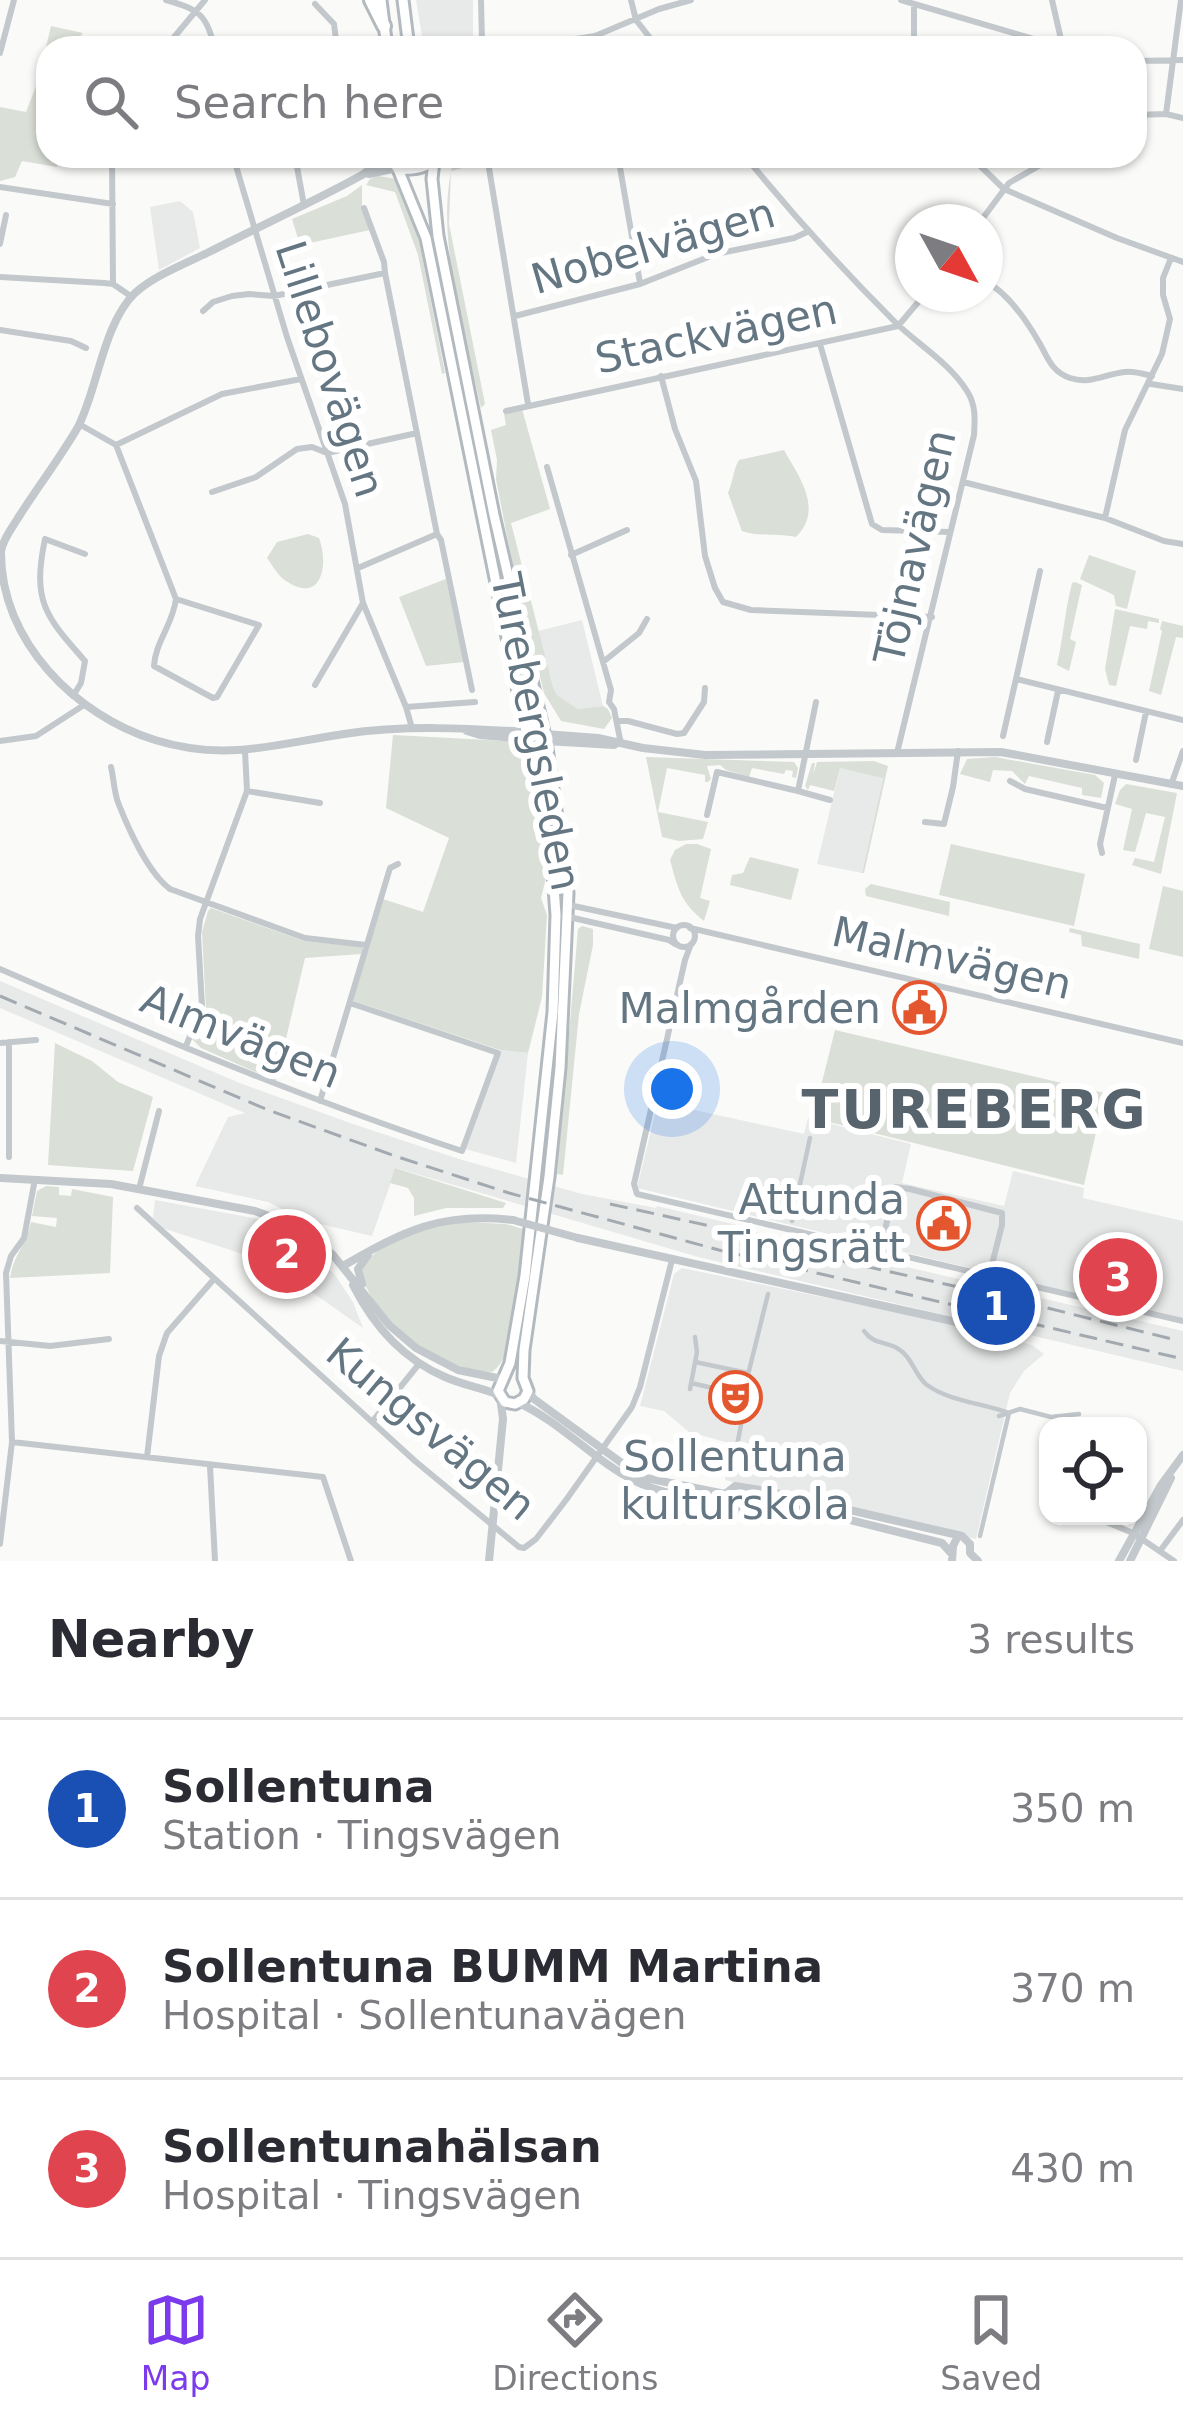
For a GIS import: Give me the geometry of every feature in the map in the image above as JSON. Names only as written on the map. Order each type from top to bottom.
[{"type":"highway","points":[[371,0],[383,26]]},
{"type":"main road","points":[[381,0],[385,36]]},
{"type":"main road","points":[[403,0],[408,36]]},
{"type":"main road","name":"Turebergsleden","points":[[418,168],[398,168],[430,255],[552,859],[553,1012],[525,1276],[500,1396]]},
{"type":"main road","name":"Turebergsleden","points":[[435,168],[432,179],[438,236],[545,738],[569,911],[560,1068],[523,1378],[527,1391]]},
{"type":"main road","points":[[527,736],[545,738]]},
{"type":"main road","points":[[555,910],[569,911]]},
{"type":"main road","points":[[504,1378],[523,1378]]},
{"type":"main road","points":[[500,1396],[516,1404],[527,1391]]},
{"type":"street","points":[[0,53],[14,0]]},
{"type":"street","points":[[166,0],[196,10],[212,36]]},
{"type":"street","points":[[175,36],[206,0]]},
{"type":"street","points":[[481,0],[482,36]]},
{"type":"street","points":[[631,0],[636,20],[649,36]]},
{"type":"street","points":[[595,36],[691,0]]},
{"type":"street","points":[[901,0],[1025,36]]},
{"type":"street","points":[[1052,0],[1061,36]]},
{"type":"street","points":[[1166,114],[1179,60],[1181,0]]},
{"type":"street","points":[[914,2],[914,36]]},
{"type":"street","points":[[316,4],[334,24],[336,36]]},
{"type":"street","points":[[1147,61],[1179,60]]},
{"type":"street","points":[[1147,115],[1183,118]]},
{"type":"street","points":[[112,168],[113,284]]},
{"type":"street","name":"Lillebovägen","points":[[236,168],[345,504],[363,603],[412,728]]},
{"type":"street","points":[[297,168],[304,205]]},
{"type":"street","points":[[373,168],[181,266],[132,297],[112,335],[80,424],[1,548],[3,595],[21,644],[84,705],[152,739],[196,751],[245,752],[412,728],[527,736]]},
{"type":"street","points":[[362,176],[398,168]]},
{"type":"street","points":[[490,168],[529,404]]},
{"type":"street","points":[[620,168],[640,284]]},
{"type":"street","name":"Töjnavägen","points":[[755,168],[807,232],[898,326],[954,373],[970,394],[976,412],[897,753]]},
{"type":"street","points":[[982,168],[1004,189],[1183,262]]},
{"type":"street","points":[[993,204],[1004,189],[1033,168]]},
{"type":"street","points":[[0,187],[113,204]]},
{"type":"street","points":[[364,208],[384,262],[472,690]]},
{"type":"street","points":[[0,244],[6,215]]},
{"type":"street","name":"Nobelvägen","points":[[515,316],[640,284],[716,254],[807,232]]},
{"type":"street","points":[[1105,518],[1125,430],[1162,354],[1169,319],[1162,278],[1171,258]]},
{"type":"street","points":[[203,311],[232,296],[274,296],[385,273]]},
{"type":"street","points":[[0,278],[113,284],[132,297]]},
{"type":"street","points":[[1003,293],[1059,374],[1091,381],[1128,371],[1183,389]]},
{"type":"street","name":"Stackvägen","points":[[506,411],[898,326],[910,312]]},
{"type":"street","points":[[0,330],[86,348]]},
{"type":"street","points":[[820,343],[872,524],[882,530],[949,532]]},
{"type":"street","points":[[661,376],[674,430],[696,481],[705,556],[723,602],[751,610],[932,617]]},
{"type":"street","points":[[116,445],[222,394],[301,379]]},
{"type":"street","points":[[80,424],[116,445],[176,599],[154,666],[217,697],[259,625],[176,599]]},
{"type":"street","points":[[212,492],[256,477],[297,449],[312,446],[327,453],[417,433]]},
{"type":"street","points":[[547,467],[621,744]]},
{"type":"street","points":[[963,482],[1105,518],[1183,544]]},
{"type":"street","points":[[571,554],[627,530]]},
{"type":"street","points":[[357,568],[437,534]]},
{"type":"street","points":[[74,696],[85,661],[52,622],[39,590],[40,565],[45,539],[85,554]]},
{"type":"street","points":[[1003,736],[1040,571]]},
{"type":"street","points":[[315,685],[363,603]]},
{"type":"street","points":[[601,663],[639,633],[647,619]]},
{"type":"street","points":[[1016,679],[1183,720]]},
{"type":"street","points":[[617,721],[685,733],[704,701],[705,688]]},
{"type":"street","points":[[1047,742],[1058,691]]},
{"type":"street","points":[[406,706],[475,702]]},
{"type":"street","points":[[798,791],[816,702]]},
{"type":"street","points":[[0,741],[36,736],[84,705]]},
{"type":"street","points":[[1136,760],[1146,712]]},
{"type":"street","points":[[545,738],[598,738],[705,755],[1001,752],[1183,786]]},
{"type":"street","points":[[925,822],[944,824],[958,751]]},
{"type":"street","points":[[1171,785],[1183,751]]},
{"type":"street","points":[[186,1046],[202,1006],[198,936],[247,791],[245,752]]},
{"type":"street","points":[[111,767],[116,800],[157,880],[170,890],[305,938],[366,945]]},
{"type":"street","points":[[707,815],[717,772],[830,800]]},
{"type":"street","points":[[1102,853],[1115,775]]},
{"type":"street","points":[[1010,781],[1025,789],[1107,808]]},
{"type":"street","points":[[247,791],[320,803]]},
{"type":"street","points":[[320,1102],[390,868],[398,864]]},
{"type":"street","points":[[569,911],[683,926],[694,934],[638,1163],[634,1184],[638,1194],[1183,1321]]},
{"type":"street","points":[[569,911],[685,947],[707,932]]},
{"type":"street","points":[[677,928],[673,937],[685,960]]},
{"type":"street","name":"Malmvägen","points":[[690,928],[1183,1043]]},
{"type":"street","name":"Almvägen","points":[[0,969],[320,1102],[462,1151],[498,1053],[350,1003]]},
{"type":"street","points":[[10,1157],[5,1042],[36,1040]]},
{"type":"street","points":[[139,1189],[159,1112]]},
{"type":"street","points":[[792,1221],[810,1138]]},
{"type":"street","points":[[0,1178],[139,1189],[255,1211],[315,1240],[344,1266],[401,1338],[442,1376],[500,1396],[503,1419],[489,1561]]},
{"type":"street","points":[[0,1544],[5,1459],[12,1442],[5,1407],[6,1273],[24,1238],[35,1179]]},
{"type":"street","points":[[880,1251],[895,1187],[910,1189],[1002,1213],[989,1276]]},
{"type":"street","name":"Kungsvägen","points":[[136,1208],[372,1422],[519,1547],[528,1546],[600,1453]]},
{"type":"street","points":[[344,1266],[426,1225],[471,1217],[513,1220],[970,1325]]},
{"type":"street","points":[[377,1312],[358,1269],[378,1246]]},
{"type":"street","points":[[600,1453],[640,1387],[672,1260]]},
{"type":"street","points":[[344,1266],[362,1302],[399,1348],[458,1370],[504,1378]]},
{"type":"street","points":[[147,1457],[158,1357],[167,1333],[214,1279]]},
{"type":"street","points":[[737,1446],[744,1391],[768,1294]]},
{"type":"street","points":[[864,1330],[872,1340],[898,1348],[915,1364],[923,1382],[945,1395],[1010,1413]]},
{"type":"street","points":[[695,1337],[698,1345],[691,1386],[754,1389]]},
{"type":"street","points":[[4,1341],[50,1346],[109,1339]]},
{"type":"street","points":[[372,1422],[422,1359]]},
{"type":"street","points":[[695,1362],[748,1373]]},
{"type":"street","points":[[527,1391],[600,1453],[646,1478],[725,1494]]},
{"type":"street","points":[[503,1419],[516,1404],[534,1410],[644,1485],[736,1513],[750,1502],[744,1488]]},
{"type":"street","points":[[1000,1416],[1020,1409],[1051,1417],[1079,1414]]},
{"type":"street","points":[[980,1536],[1010,1413]]},
{"type":"street","points":[[12,1442],[323,1477],[351,1561]]},
{"type":"street","points":[[1119,1561],[1183,1455]]},
{"type":"street","points":[[210,1466],[215,1561]]},
{"type":"street","points":[[725,1494],[735,1486],[767,1491],[958,1535],[970,1544],[972,1558]]},
{"type":"street","points":[[725,1494],[725,1506]]},
{"type":"street","points":[[750,1502],[766,1499],[942,1543],[951,1557]]},
{"type":"street","points":[[1160,1551],[1183,1520]]},
{"type":"street","points":[[1113,1525],[1174,1561]]},
{"type":"street","points":[[951,1557],[958,1535]]},
{"type":"street","points":[[1130,1561],[1137,1535]]},
{"type":"shaded area","points":[[416,0],[473,0],[473,36],[422,36]]},
{"type":"shaded area","points":[[51,26],[83,33],[80,36],[49,36]]},
{"type":"shaded area","points":[[36,86],[36,163],[22,161],[15,177],[0,181],[0,107],[26,112]]},
{"type":"shaded area","points":[[378,176],[396,179],[415,220],[442,374],[418,255],[395,192],[366,185]]},
{"type":"shaded area","points":[[451,176],[449,224],[485,404],[481,408],[449,248],[447,216]]},
{"type":"shaded area","points":[[362,185],[362,207],[370,230],[300,245],[292,219]]},
{"type":"shaded area","points":[[180,201],[193,212],[200,248],[159,270],[150,207]]},
{"type":"shaded area","points":[[522,409],[550,509],[511,523],[553,687],[578,709],[608,709],[612,718],[604,729],[561,721],[544,693],[513,567],[491,430],[506,425],[504,414]]},
{"type":"shaded area","points":[[784,450],[806,493],[804,526],[796,537],[742,531],[728,493],[739,460]]},
{"type":"shaded area","points":[[308,534],[319,538],[323,559],[320,578],[308,588],[283,579],[267,558],[277,542]]},
{"type":"shaded area","points":[[1089,555],[1136,571],[1127,609],[1116,606],[1114,595],[1080,579]]},
{"type":"shaded area","points":[[446,579],[464,662],[426,666],[399,597]]},
{"type":"shaded area","points":[[1075,582],[1082,585],[1070,639],[1076,642],[1069,671],[1057,665]]},
{"type":"shaded area","points":[[1115,609],[1159,619],[1159,623],[1148,621],[1147,629],[1130,626],[1116,686],[1109,685],[1105,669]]},
{"type":"shaded area","points":[[582,620],[603,706],[578,709],[557,695],[538,631]]},
{"type":"shaded area","points":[[1162,621],[1183,626],[1183,638],[1176,637],[1161,695],[1149,691]]},
{"type":"shaded area","points":[[393,735],[507,741],[522,751],[543,836],[547,874],[541,898],[547,915],[542,997],[528,1053],[500,1050],[354,1001],[383,899],[423,912],[449,838],[386,808]]},
{"type":"shaded area","points":[[646,757],[794,762],[798,768],[796,778],[793,771],[784,774],[752,768],[749,777],[720,765],[707,766],[711,779],[705,782],[705,775],[667,768],[658,812],[708,822],[703,839],[679,841],[662,837]]},
{"type":"shaded area","points":[[995,757],[1095,775],[1104,783],[1101,798],[1082,795],[1082,788],[1029,776],[1025,784],[1012,771],[993,770],[990,782],[960,774],[967,759]]},
{"type":"shaded area","points":[[874,761],[888,766],[862,873],[883,778],[840,768],[834,791],[805,786],[812,763],[813,775],[817,762]]},
{"type":"shaded area","points":[[840,768],[883,777],[862,873],[817,864]]},
{"type":"shaded area","points":[[1126,784],[1177,793],[1161,874],[1132,865],[1135,858],[1154,862],[1165,817],[1146,813],[1135,852],[1123,850],[1132,809],[1115,804]]},
{"type":"shaded area","points":[[686,844],[711,849],[700,898],[710,901],[704,921],[685,901],[670,860]]},
{"type":"shaded area","points":[[951,844],[1085,874],[1074,926],[939,895]]},
{"type":"shaded area","points":[[750,857],[799,869],[791,900],[730,885],[732,875],[743,873]]},
{"type":"shaded area","points":[[871,884],[950,902],[949,916],[866,896],[865,889]]},
{"type":"shaded area","points":[[1163,886],[1183,891],[1183,957],[1149,949]]},
{"type":"shaded area","points":[[211,908],[304,941],[363,947],[361,954],[305,958],[276,1081],[201,1048],[192,1039],[206,1009],[202,932]]},
{"type":"shaded area","points":[[1070,928],[1140,944],[1139,959],[1082,946],[1081,935],[1069,932]]},
{"type":"shaded area","points":[[578,929],[593,929],[593,945],[579,1014],[563,1175],[557,1174]]},
{"type":"shaded area","points":[[0,981],[242,1084],[459,1159],[582,1194],[657,1206],[1183,1331],[1183,1371],[698,1257],[396,1168],[372,1236],[303,1220],[268,1202],[195,1186],[228,1117],[245,1113],[0,1008]]},
{"type":"shaded area","points":[[835,1030],[1105,1093],[1084,1185],[813,1118]]},
{"type":"shaded area","points":[[55,1043],[92,1061],[118,1082],[153,1097],[133,1171],[48,1165]]},
{"type":"shaded area","points":[[500,1050],[528,1053],[516,1163],[465,1149]]},
{"type":"shaded area","points":[[658,1102],[804,1134],[808,1118],[911,1144],[902,1183],[1004,1206],[1013,1171],[1084,1188],[1083,1198],[1183,1221],[1183,1319],[637,1188]]},
{"type":"shaded area","points":[[395,1168],[506,1203],[503,1208],[446,1208],[414,1216],[414,1198],[408,1188],[390,1183]]},
{"type":"shaded area","points":[[59,1187],[59,1195],[71,1196],[72,1189],[113,1197],[110,1273],[10,1278],[31,1222],[56,1227],[57,1218],[32,1216],[37,1191]]},
{"type":"shaded area","points":[[155,1200],[259,1219],[299,1247],[305,1243],[335,1275],[363,1328],[258,1259],[165,1229],[153,1218]]},
{"type":"shaded area","points":[[463,1222],[526,1230],[514,1327],[502,1362],[492,1372],[451,1363],[413,1342],[381,1311],[361,1274],[376,1252],[389,1244]]},
{"type":"shaded area","points":[[682,1268],[939,1321],[1032,1345],[1044,1354],[1024,1371],[1010,1393],[976,1539],[725,1480],[733,1444],[689,1432],[664,1411],[640,1406],[674,1274]]},
{"type":"railway","points":[[0,996],[268,1110],[509,1193],[719,1250],[1183,1359]]},
{"type":"railway","points":[[610,1204],[856,1258]]},
{"type":"railway","points":[[837,1260],[1176,1340]]},
{"type":"place","name":"Malmgården","points":[[920,1008]]},
{"type":"place","name":"Attunda Tingsrätt","points":[[944,1223]]},
{"type":"place","name":"Sollentuna BUMM Martina","points":[[287,1254]]},
{"type":"place","name":"Sollentunahälsan","points":[[1118,1277]]},
{"type":"place","name":"Sollentuna","points":[[996,1306]]},
{"type":"place","name":"Sollentuna kulturskola","points":[[735,1397]]},
{"type":"district","name":"TUREBERG","points":[[975,1109]]}]
